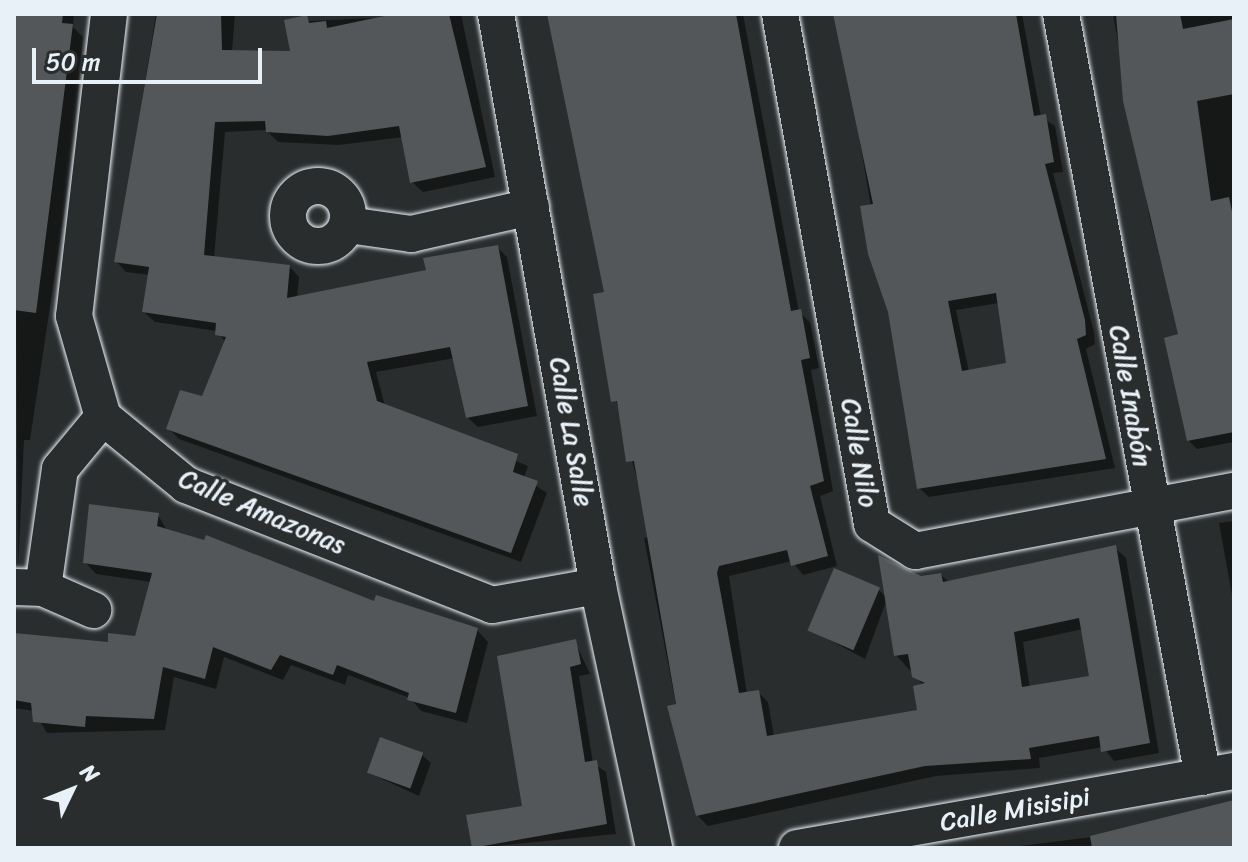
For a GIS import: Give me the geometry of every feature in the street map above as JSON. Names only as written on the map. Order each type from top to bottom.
[{"type":"street","points":[[93,610],[29,587],[60,469],[103,417],[74,316],[109,14]]},
{"type":"street","name":"Calle La Salle","points":[[496,14],[598,586],[654,848]]},
{"type":"street","name":"Calle Nilo","points":[[780,14],[872,524],[915,551],[1234,491]]},
{"type":"street","name":"Calle Inabón","points":[[1061,14],[1150,508],[1219,774]]},
{"type":"street","points":[[348,225],[411,234],[531,207]]},
{"type":"street","name":"Calle Amazonas","points":[[103,417],[186,485],[492,605],[598,586]]},
{"type":"street","name":"Calle Misisipi","points":[[797,848],[1219,774]]},
{"type":"building","points":[[14,14],[63,14],[62,23],[73,24],[36,313],[14,310]]},
{"type":"building","points":[[157,14],[221,14],[222,50],[290,51],[284,20],[307,15],[309,23],[326,21],[327,28],[394,14],[449,14],[486,167],[410,183],[399,126],[328,136],[266,132],[265,121],[215,122],[204,255],[290,265],[287,298],[426,270],[423,258],[498,245],[528,406],[466,418],[450,347],[367,362],[377,401],[518,454],[513,472],[538,481],[511,553],[166,429],[180,390],[202,396],[226,337],[215,335],[216,323],[142,312],[149,267],[114,262]]},
{"type":"building","points":[[547,14],[736,14],[791,311],[801,309],[810,358],[801,360],[824,481],[810,486],[828,556],[791,566],[787,550],[719,566],[717,573],[739,693],[759,690],[767,736],[917,710],[913,686],[925,683],[912,677],[908,654],[894,656],[878,555],[921,576],[941,573],[943,582],[1116,545],[1150,743],[1101,752],[1099,736],[1029,748],[1031,759],[925,766],[696,816],[667,706],[676,704],[634,461],[626,462],[617,401],[611,402],[593,294],[604,292]],"holes":[[[1079,618],[1089,676],[1022,687],[1014,632]]]},
{"type":"building","points":[[833,14],[1016,14],[1034,116],[1046,114],[1054,162],[1045,164],[1085,320],[1086,335],[1077,339],[1106,459],[917,489],[888,312],[868,254],[860,206],[873,204]],"holes":[[[996,293],[1006,363],[962,371],[948,301]]]},
{"type":"building","points":[[1116,14],[1180,14],[1183,29],[1234,19],[1234,94],[1197,101],[1211,201],[1229,197],[1234,221],[1234,432],[1187,441],[1164,338],[1178,334],[1123,101]]},
{"type":"building","points":[[89,504],[159,513],[157,526],[204,540],[206,535],[374,601],[376,595],[478,628],[456,713],[407,700],[409,693],[337,665],[333,675],[280,655],[271,670],[213,647],[205,679],[163,667],[154,719],[86,716],[85,727],[33,722],[31,703],[14,700],[14,633],[108,642],[108,633],[135,636],[152,573],[83,563]]},
{"type":"building","points":[[834,568],[880,588],[853,650],[807,631]]},
{"type":"building","points":[[576,639],[581,664],[570,667],[585,762],[597,760],[607,824],[472,848],[466,815],[522,806],[497,656]]},
{"type":"building","points":[[380,737],[423,753],[410,788],[367,773]]},
{"type":"building","points":[[1234,800],[1234,848],[1092,848],[1090,836]]}]
